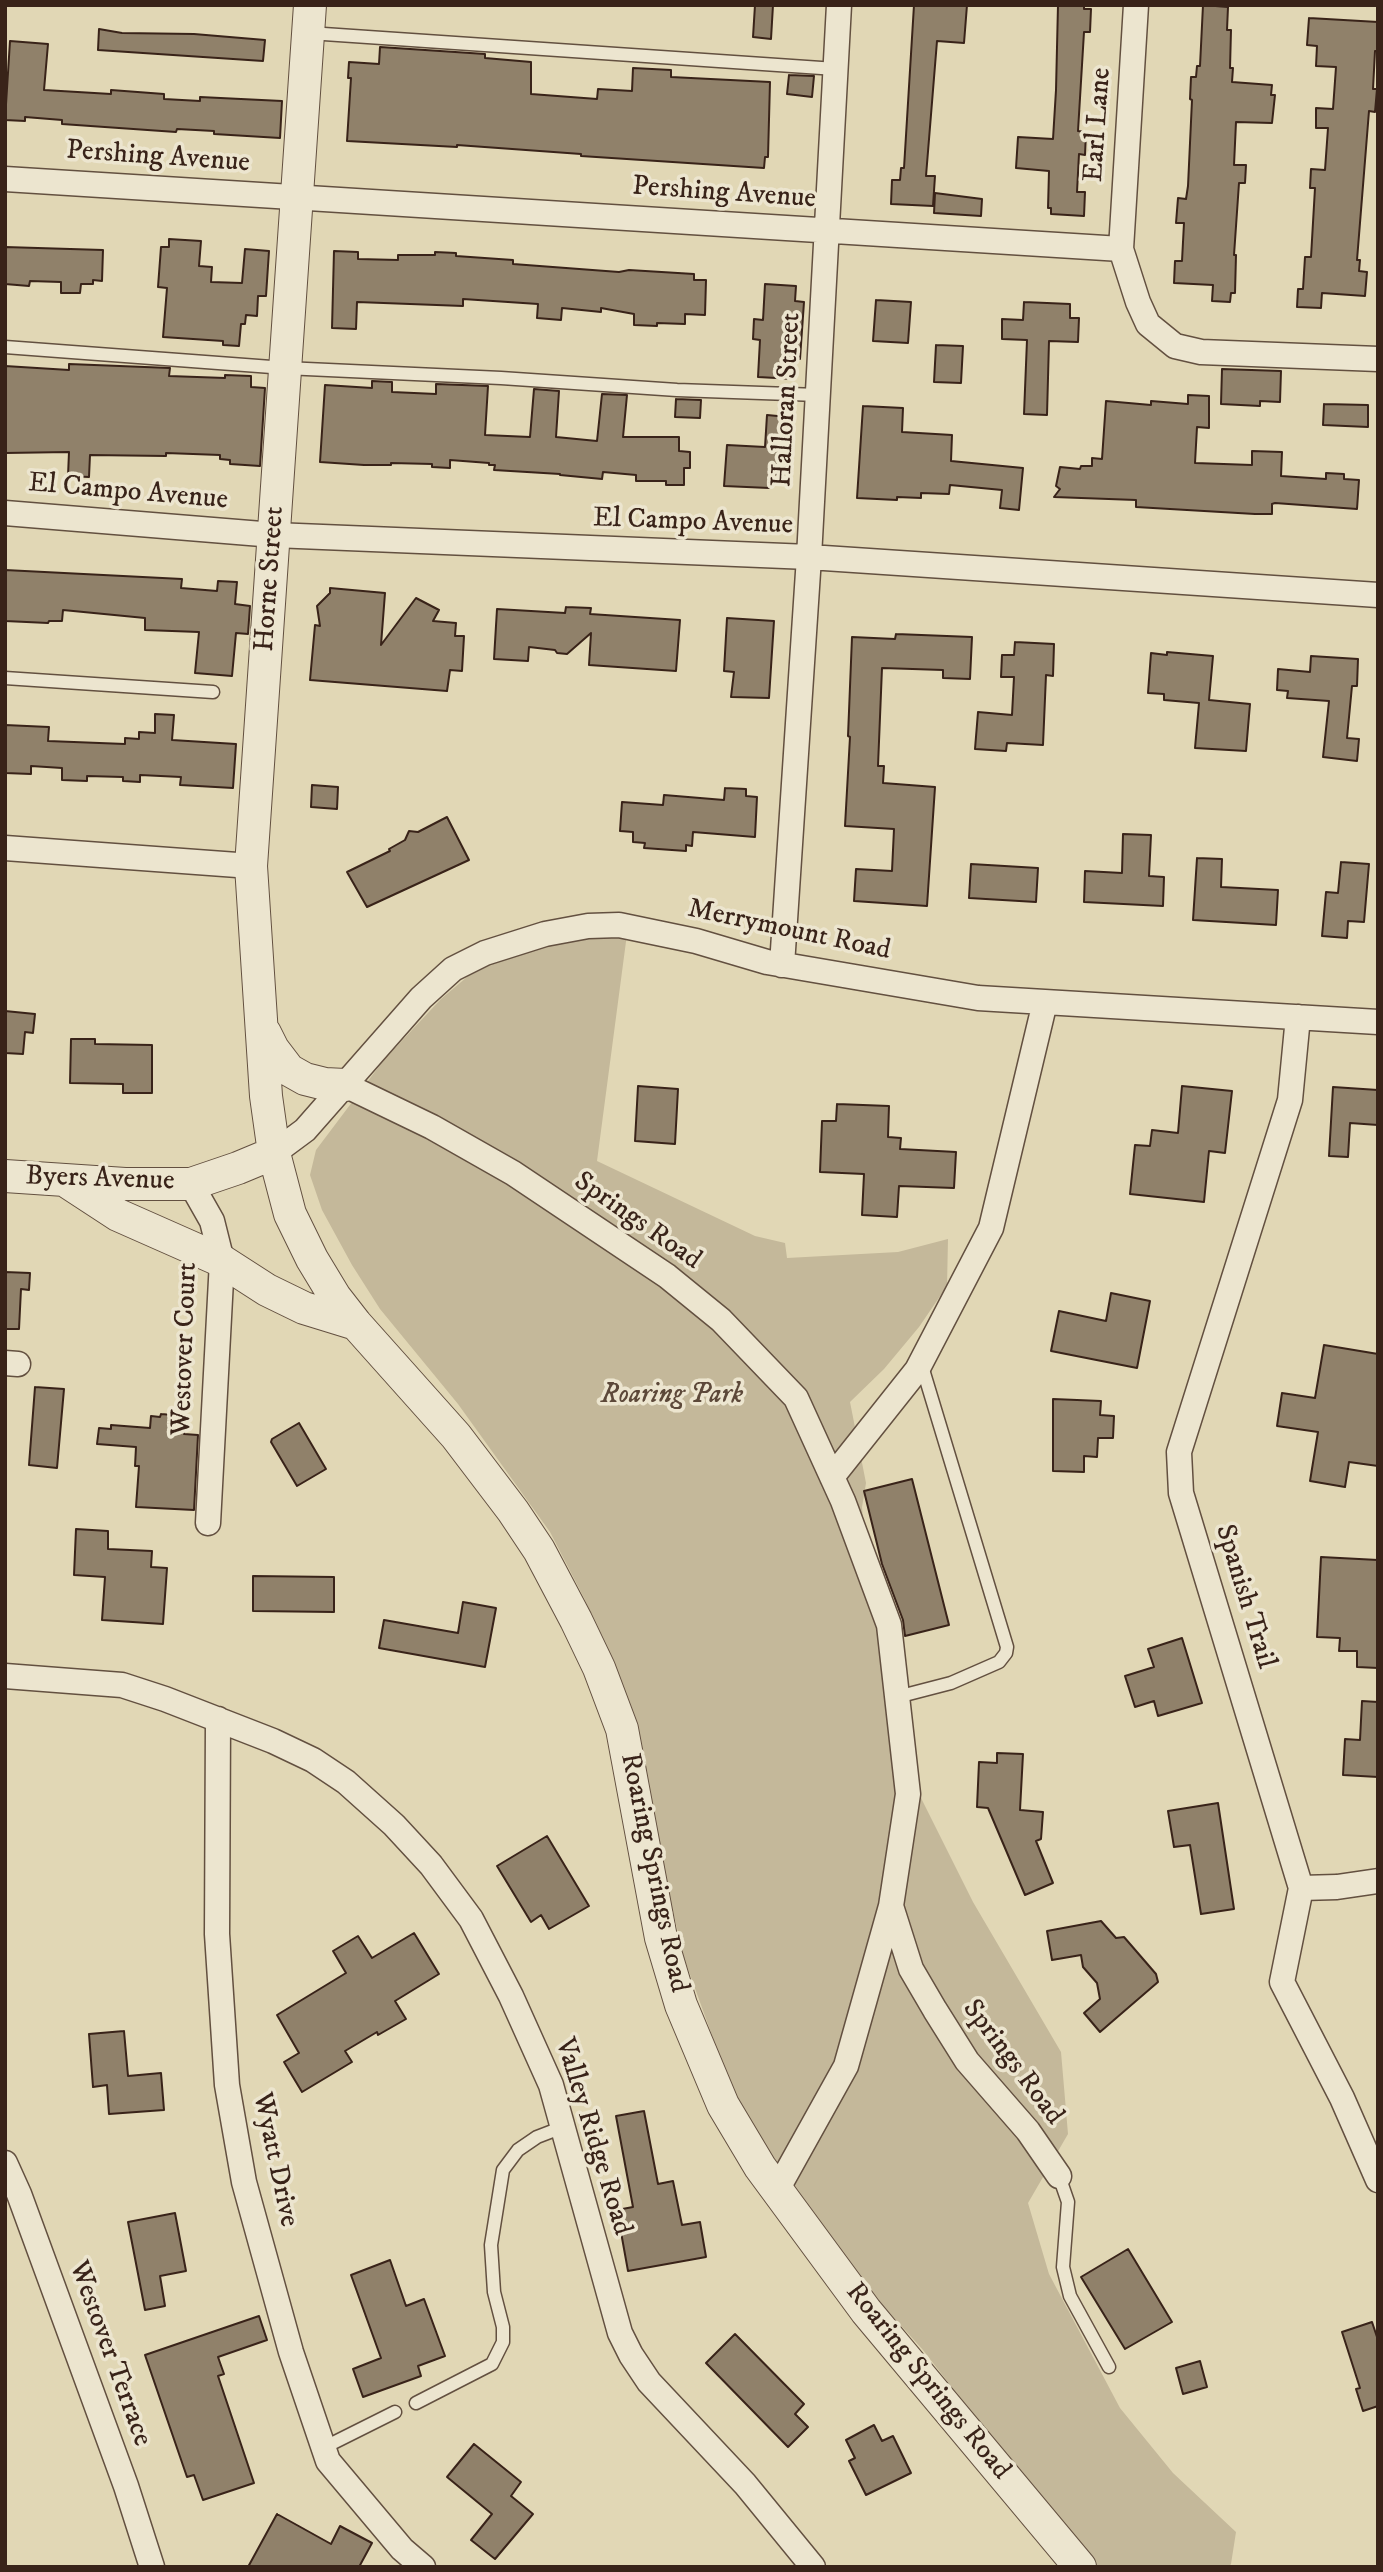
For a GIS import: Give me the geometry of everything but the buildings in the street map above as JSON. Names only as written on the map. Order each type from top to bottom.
[{"type":"street","name":"Halloran Street","points":[[782,965],[809,557],[839,5]]},
{"type":"street","name":"Earl Lane","points":[[1121,249],[1136,5]]},
{"type":"street","name":"Horne Street","points":[[274,1153],[266,1096],[251,866],[309,19]]},
{"type":"street","name":"Pershing Avenue","points":[[5,179],[1121,249]]},
{"type":"street","points":[[1121,249],[1148,324],[1175,346],[1201,352],[1378,359]]},
{"type":"street","name":"El Campo Avenue","points":[[5,513],[274,535],[809,557],[1378,595]]},
{"type":"street","points":[[5,848],[251,866]]},
{"type":"street","name":"Merrymount Road","points":[[274,1153],[305,1130],[421,998],[453,968],[485,953],[545,934],[587,926],[619,925],[696,941],[782,965],[978,998],[1378,1022]]},
{"type":"street","points":[[832,1477],[920,1363],[991,1228],[1045,1002]]},
{"type":"street","name":"Spanish Trail","points":[[1298,1017],[1290,1100],[1179,1452],[1181,1493],[1301,1888],[1282,1982],[1342,2098],[1378,2180]]},
{"type":"street","points":[[263,1028],[273,1049],[289,1070],[305,1079],[324,1084],[345,1085]]},
{"type":"street","name":"Springs Road","points":[[345,1085],[432,1127],[513,1173],[667,1276],[721,1320],[796,1398],[832,1477],[889,1625],[908,1794],[891,1906],[846,2066],[777,2190]]},
{"type":"street","name":"Byers Avenue","points":[[5,1176],[125,1184],[191,1184],[274,1153]]},
{"type":"street","name":"Roaring Springs Road","points":[[274,1153],[290,1213],[312,1259],[356,1324],[456,1436],[513,1511],[539,1550],[599,1668],[622,1729],[661,1938],[681,2005],[723,2105],[760,2167],[866,2311],[1080,2567]]},
{"type":"street","points":[[66,1181],[118,1214],[222,1261],[267,1290],[304,1308],[356,1324]]},
{"type":"street","name":"Westover Court","points":[[191,1184],[212,1221],[222,1261],[208,1523]]},
{"type":"street","name":"Valley Ridge Road","points":[[5,1676],[122,1685],[218,1718],[293,1750],[346,1782],[394,1825],[431,1865],[471,1919],[512,1996],[551,2085],[620,2333],[631,2355],[649,2382],[745,2484],[813,2567]]},
{"type":"street","name":"Wyatt Drive","points":[[218,1718],[217,1934],[227,2085],[244,2182],[291,2352],[328,2461],[402,2549],[423,2567]]},
{"type":"street","points":[[1301,1888],[1337,1887],[1378,1881]]},
{"type":"street","name":"Springs Road","points":[[891,1906],[911,1969],[935,2010],[967,2061],[1028,2131],[1059,2176]]},
{"type":"street","name":"Westover Terrace","points":[[5,2164],[19,2194],[126,2486],[152,2567]]},
{"type":"lane","points":[[309,19],[836,69]]},
{"type":"lane","points":[[5,347],[285,368],[818,395]]},
{"type":"lane","points":[[5,678],[212,692]]},
{"type":"lane","points":[[897,1697],[951,1683],[999,1662],[1007,1647],[920,1363]]},
{"type":"lane","points":[[416,2403],[492,2364],[503,2342],[503,2327],[494,2292],[491,2245],[503,2171],[518,2150],[537,2137],[563,2127]]},
{"type":"lane","points":[[1059,2176],[1068,2202],[1063,2267],[1070,2296],[1109,2367]]},
{"type":"lane","points":[[323,2448],[395,2413]]},
{"type":"green space","name":"Roaring Park","points":[[627,934],[597,1161],[755,1236],[785,1243],[787,1258],[898,1252],[948,1239],[947,1286],[919,1327],[884,1369],[850,1402],[866,1483],[862,1507],[865,1547],[911,1765],[922,1800],[973,1902],[1061,2052],[1068,2134],[1028,2203],[1049,2274],[1120,2408],[1173,2473],[1236,2532],[1229,2567],[1091,2567],[923,2350],[839,2257],[770,2153],[730,2085],[684,1958],[618,1679],[584,1598],[550,1532],[458,1404],[380,1309],[322,1210],[310,1175],[316,1150],[383,1061],[441,999],[487,960],[540,943]]}]
